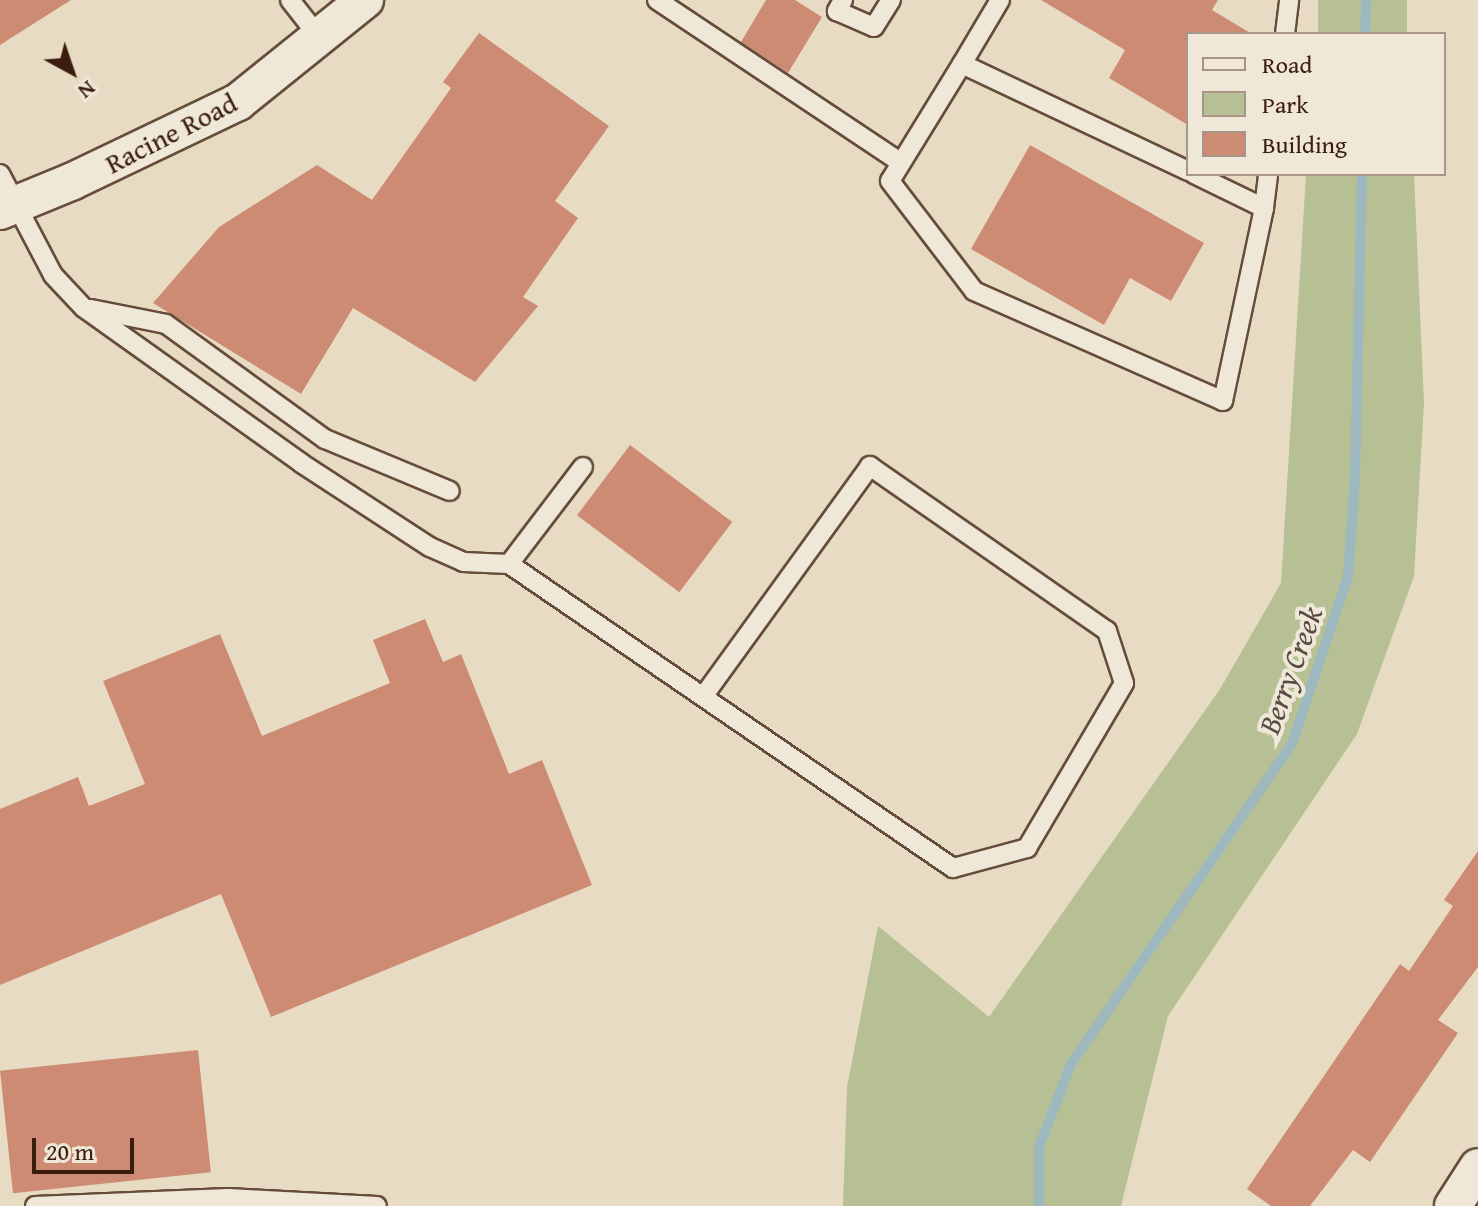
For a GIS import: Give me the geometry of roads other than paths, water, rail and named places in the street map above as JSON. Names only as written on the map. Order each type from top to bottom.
[{"type":"street","name":"Racine Road","points":[[5,197],[238,102],[365,0]]},
{"type":"street","points":[[1453,1206],[1478,1167]]},
{"type":"lane","points":[[290,0],[319,37]]},
{"type":"lane","points":[[843,0],[837,11],[874,27],[891,0]]},
{"type":"lane","points":[[1000,0],[890,181],[974,291],[1223,401],[1264,208],[1268,176]]},
{"type":"lane","points":[[1285,32],[1289,0]]},
{"type":"lane","points":[[659,1],[901,163]]},
{"type":"lane","points":[[962,64],[1186,170]]},
{"type":"lane","points":[[1198,176],[1264,208]]},
{"type":"lane","points":[[5,197],[53,275],[84,308],[301,463],[430,547],[463,562],[509,564],[953,868],[1027,848],[1124,683],[1107,631],[870,466],[704,695]]},
{"type":"lane","points":[[84,308],[166,324],[325,439],[450,491]]},
{"type":"lane","points":[[509,564],[583,467]]},
{"type":"lane","points":[[35,1206],[228,1198],[377,1206]]},
{"type":"waterway","name":"Berry Creek","points":[[1365,32],[1366,0]]},
{"type":"waterway","name":"Berry Creek","points":[[1039,1206],[1039,1147],[1071,1064],[1292,744],[1348,577],[1355,479],[1362,176]]}]
